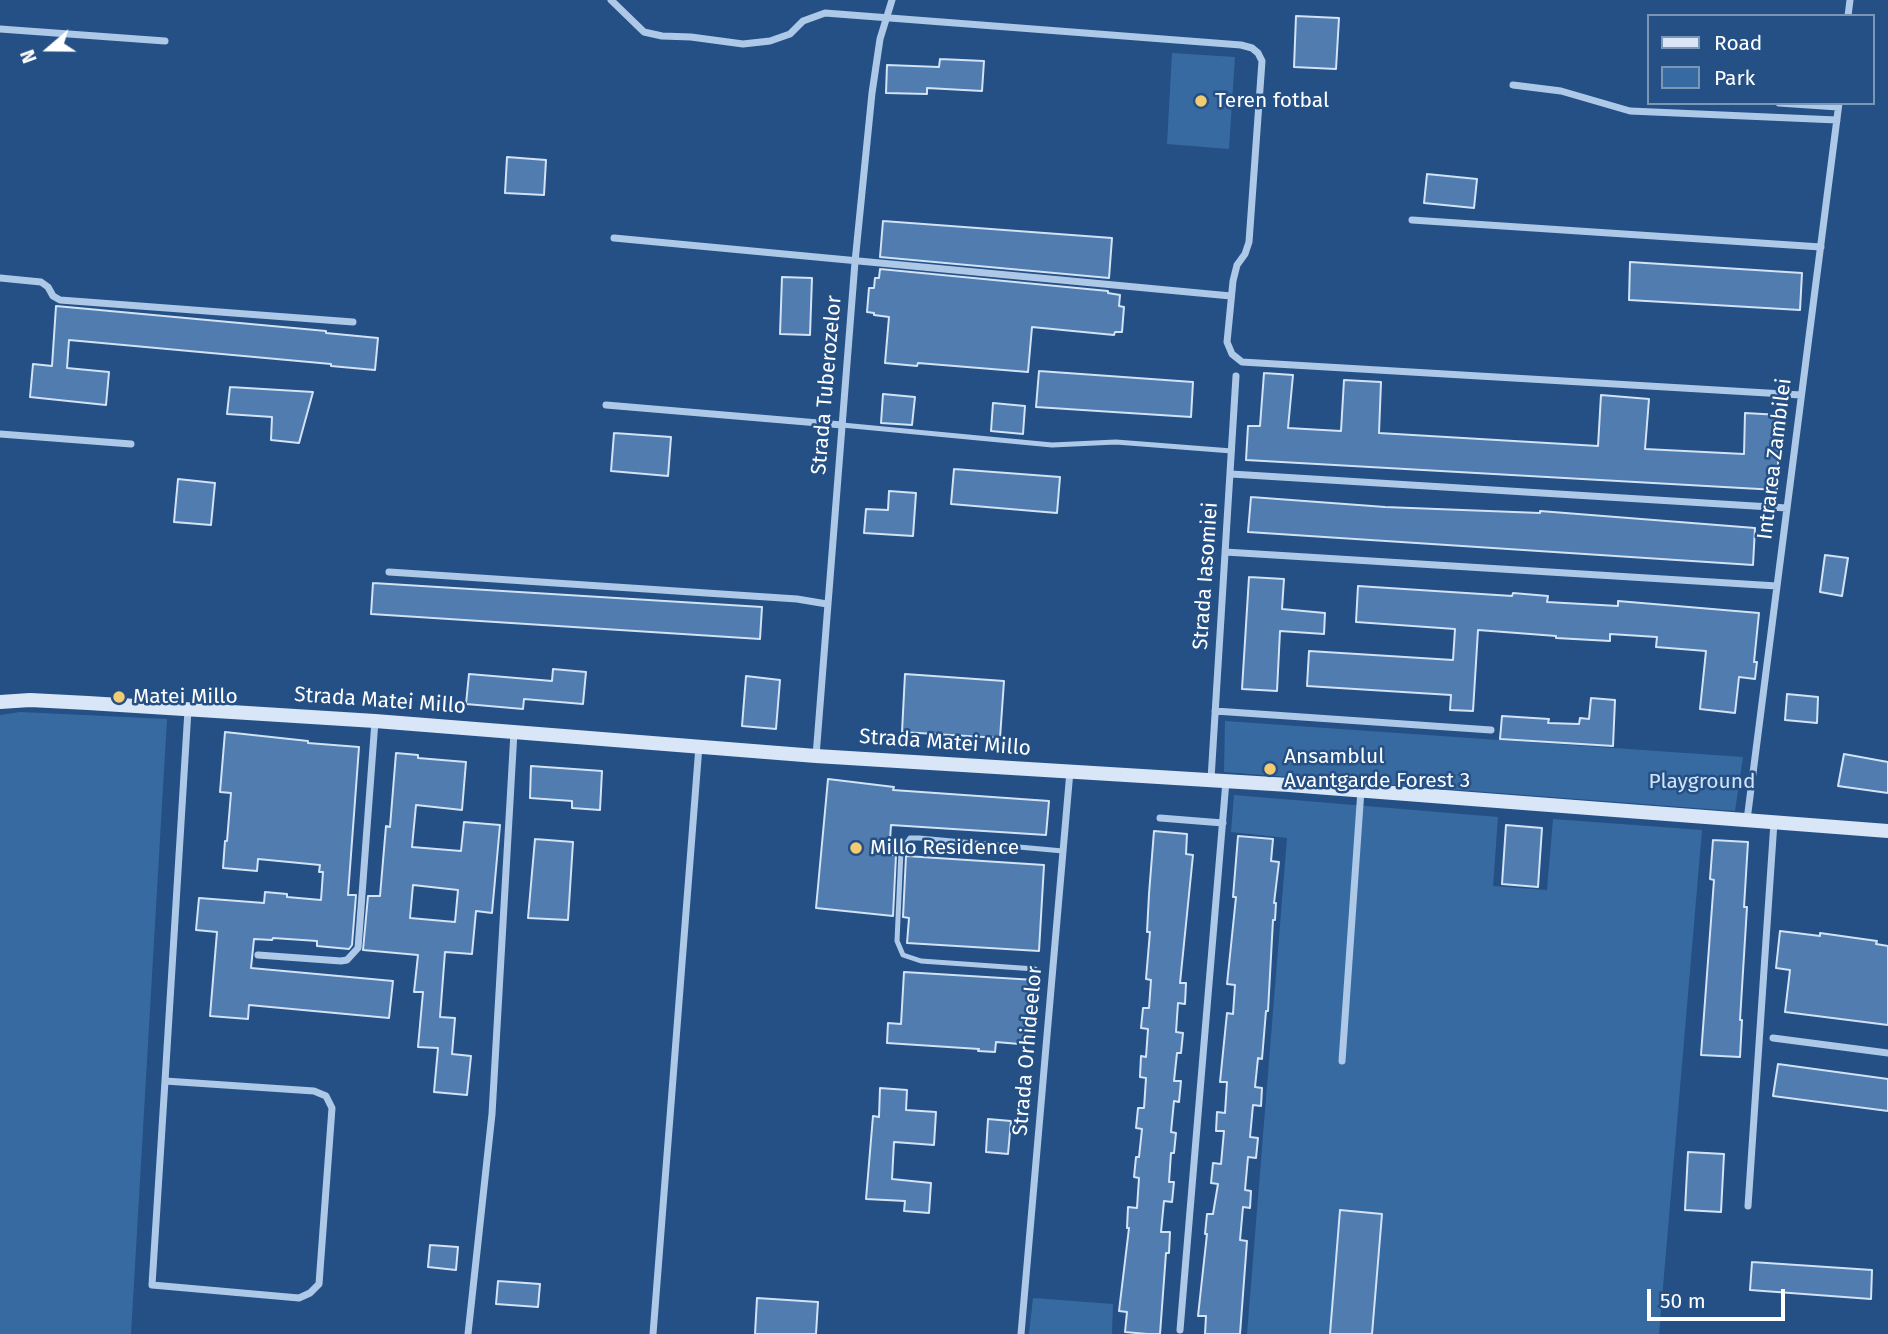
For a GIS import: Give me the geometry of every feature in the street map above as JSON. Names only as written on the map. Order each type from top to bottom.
[{"type":"street","points":[[611,0],[644,32],[743,44],[770,41],[790,34],[803,20],[825,13],[1252,48],[1258,52],[1262,61],[1249,242],[1237,265],[1227,342],[1232,354],[1242,362],[1801,395]]},
{"type":"street","name":"Strada Tuberozelor","points":[[816,756],[855,262],[872,93],[880,39],[892,0]]},
{"type":"street","points":[[0,29],[165,41]]},
{"type":"street","points":[[1513,85],[1561,91],[1630,111],[1837,120]]},
{"type":"street","name":"Intrarea Zambilei","points":[[1747,820],[1838,105]]},
{"type":"street","points":[[1412,220],[1821,247]]},
{"type":"street","points":[[614,238],[1231,296]]},
{"type":"street","points":[[0,278],[41,282],[60,300],[353,322]]},
{"type":"street","name":"Strada Iasomiei","points":[[1211,779],[1236,376]]},
{"type":"street","points":[[606,405],[842,425]]},
{"type":"street","points":[[0,434],[131,444]]},
{"type":"street","points":[[1231,474],[1787,508]]},
{"type":"street","points":[[1226,552],[1777,586]]},
{"type":"street","points":[[389,572],[797,599],[827,604]]},
{"type":"street","name":"Strada Matei Millo","points":[[0,702],[30,700],[375,721],[816,756],[1211,779],[1888,831]]},
{"type":"street","points":[[164,1081],[314,1091],[326,1096],[332,1108],[319,1284],[310,1293],[299,1298],[152,1285],[164,1081],[188,709]]},
{"type":"street","points":[[1215,711],[1491,730]]},
{"type":"street","points":[[258,955],[341,961],[347,960],[358,948],[375,721]]},
{"type":"street","points":[[468,1334],[492,1114],[514,732]]},
{"type":"street","points":[[653,1334],[699,746]]},
{"type":"street","name":"Strada Orhideelor","points":[[1021,1334],[1070,771]]},
{"type":"street","points":[[1180,1329],[1226,781]]},
{"type":"street","points":[[1342,1061],[1362,790]]},
{"type":"street","points":[[1160,818],[1223,823]]},
{"type":"street","points":[[1748,1206],[1774,822]]},
{"type":"street","points":[[1773,1038],[1888,1053]]},
{"type":"lane","points":[[842,425],[1052,445],[1116,442],[1232,451]]},
{"type":"lane","points":[[1035,969],[921,961],[903,955],[897,941],[901,851],[910,838],[1063,851]]},
{"type":"green space","name":"Teren fotbal","points":[[1172,53],[1235,57],[1229,149],[1167,144]]},
{"type":"green space","points":[[20,712],[167,719],[131,1334],[0,1334],[0,715]]},
{"type":"green space","name":"Playground","points":[[1225,721],[1743,757],[1735,811],[1224,772]]},
{"type":"green space","points":[[1234,795],[1498,817],[1493,886],[1547,890],[1553,819],[1702,830],[1659,1334],[1247,1334],[1287,838],[1231,832]]},
{"type":"green space","points":[[1033,1298],[1113,1304],[1112,1334],[1029,1334]]},
{"type":"building","points":[[1296,16],[1339,18],[1336,69],[1294,67]]},
{"type":"building","points":[[940,59],[984,61],[982,91],[927,88],[927,94],[886,93],[887,65],[939,67]]},
{"type":"building","points":[[507,157],[546,160],[544,195],[505,193]]},
{"type":"building","points":[[1427,174],[1477,179],[1474,208],[1424,203]]},
{"type":"building","points":[[883,221],[1112,238],[1109,278],[880,257]]},
{"type":"building","points":[[1630,262],[1802,273],[1800,310],[1629,300]]},
{"type":"building","points":[[880,269],[1108,291],[1120,295],[1119,306],[1124,307],[1122,332],[1115,332],[1114,335],[1032,327],[1028,372],[885,363],[889,317],[867,312],[869,288],[874,288]]},
{"type":"building","points":[[782,277],[812,278],[810,335],[780,334]]},
{"type":"building","points":[[56,306],[378,338],[375,370],[69,340],[67,368],[109,372],[106,405],[30,397],[33,364],[52,366]]},
{"type":"building","points":[[1039,371],[1193,382],[1191,417],[1036,407]]},
{"type":"building","points":[[1264,373],[1293,375],[1288,428],[1341,431],[1344,380],[1381,382],[1379,433],[1598,446],[1601,395],[1649,399],[1645,449],[1744,454],[1745,413],[1780,415],[1777,490],[1246,460],[1248,426],[1260,426]]},
{"type":"building","points":[[230,387],[313,392],[299,443],[271,440],[272,417],[227,414]]},
{"type":"building","points":[[883,394],[915,397],[912,425],[881,423]]},
{"type":"building","points":[[993,403],[1025,406],[1023,434],[991,431]]},
{"type":"building","points":[[614,433],[671,437],[668,476],[611,471]]},
{"type":"building","points":[[954,469],[1060,477],[1057,513],[951,504]]},
{"type":"building","points":[[178,479],[215,483],[211,525],[174,522]]},
{"type":"building","points":[[889,491],[916,493],[913,536],[864,533],[866,509],[888,510]]},
{"type":"building","points":[[1251,497],[1385,507],[1540,511],[1755,528],[1753,565],[1248,532]]},
{"type":"building","points":[[1825,555],[1848,558],[1842,596],[1820,592]]},
{"type":"building","points":[[1249,577],[1284,579],[1282,609],[1325,613],[1324,634],[1280,631],[1277,691],[1242,689]]},
{"type":"building","points":[[373,583],[762,607],[760,639],[371,614]]},
{"type":"building","points":[[1358,586],[1512,596],[1513,593],[1548,596],[1547,602],[1618,606],[1618,601],[1759,613],[1755,679],[1739,677],[1735,713],[1700,709],[1706,651],[1656,647],[1657,637],[1610,634],[1610,641],[1478,630],[1473,711],[1450,710],[1451,695],[1307,686],[1309,651],[1453,660],[1455,629],[1356,622]]},
{"type":"building","points":[[553,669],[586,672],[583,704],[524,699],[523,709],[466,704],[469,674],[552,681]]},
{"type":"building","points":[[905,674],[1004,681],[1000,738],[902,732]]},
{"type":"building","points":[[746,676],[780,680],[776,729],[742,726]]},
{"type":"building","points":[[1787,694],[1818,697],[1817,723],[1785,720]]},
{"type":"building","points":[[1591,698],[1615,700],[1613,746],[1500,739],[1502,716],[1549,719],[1548,723],[1579,724],[1580,718],[1589,719]]},
{"type":"building","points":[[225,732],[359,747],[348,895],[356,895],[352,945],[349,949],[317,946],[317,941],[254,939],[251,968],[393,981],[389,1018],[249,1005],[248,1019],[210,1016],[217,932],[196,930],[199,898],[264,903],[265,892],[321,900],[323,872],[319,872],[320,865],[258,859],[257,871],[223,868],[231,793],[220,792]]},
{"type":"building","points":[[396,753],[418,755],[418,758],[466,762],[462,810],[416,805],[412,847],[461,851],[464,822],[500,825],[492,913],[476,911],[472,954],[445,952],[440,1017],[455,1018],[452,1054],[471,1056],[467,1095],[434,1092],[438,1048],[418,1047],[423,992],[414,992],[418,955],[363,950],[368,896],[380,896],[386,826],[390,827]],"holes":[[[413,885],[458,890],[455,922],[410,918]]]},
{"type":"building","points":[[1844,754],[1888,762],[1888,793],[1838,786]]},
{"type":"building","points":[[531,766],[602,771],[600,810],[572,808],[572,801],[530,798]]},
{"type":"building","name":"Millo Residence","points":[[828,779],[894,787],[893,790],[1049,801],[1046,835],[891,825],[889,855],[896,855],[893,916],[816,908]]},
{"type":"building","points":[[1506,825],[1542,828],[1538,887],[1502,884]]},
{"type":"building","points":[[1154,831],[1187,834],[1186,854],[1193,855],[1180,983],[1186,983],[1185,1004],[1178,1003],[1176,1032],[1183,1033],[1181,1053],[1177,1053],[1174,1081],[1181,1081],[1179,1102],[1174,1101],[1171,1132],[1176,1133],[1174,1153],[1171,1153],[1169,1182],[1174,1182],[1172,1202],[1164,1201],[1161,1232],[1170,1232],[1169,1253],[1166,1253],[1160,1334],[1147,1334],[1125,1332],[1127,1312],[1119,1311],[1129,1228],[1128,1207],[1137,1208],[1139,1178],[1134,1177],[1142,1129],[1136,1128],[1138,1108],[1144,1108],[1146,1078],[1140,1077],[1141,1056],[1146,1057],[1148,1029],[1141,1028],[1143,1008],[1149,1008],[1151,980],[1146,979]]},
{"type":"building","points":[[1238,836],[1273,839],[1271,861],[1279,862],[1268,1011],[1262,1059],[1258,1058],[1255,1087],[1262,1088],[1261,1106],[1253,1105],[1250,1137],[1258,1138],[1256,1158],[1248,1157],[1245,1190],[1251,1191],[1250,1208],[1243,1207],[1240,1240],[1247,1241],[1240,1334],[1205,1334],[1206,1316],[1198,1316],[1207,1214],[1213,1214],[1218,1184],[1211,1183],[1213,1163],[1221,1164],[1224,1131],[1216,1131],[1217,1112],[1225,1113],[1227,1082],[1220,1082],[1227,1013],[1233,1014],[1235,985],[1227,984],[1236,897],[1233,897]]},
{"type":"building","points":[[535,839],[573,842],[568,920],[528,918]]},
{"type":"building","points":[[1713,840],[1748,842],[1740,1057],[1701,1055],[1714,880],[1710,879]]},
{"type":"building","points":[[906,856],[1044,865],[1039,951],[907,943],[909,918],[903,917]]},
{"type":"building","points":[[1780,931],[1820,936],[1820,933],[1877,941],[1876,944],[1888,946],[1888,1025],[1785,1012],[1790,970],[1776,968]]},
{"type":"building","points":[[904,972],[1035,980],[1031,1045],[996,1042],[995,1052],[887,1043],[888,1023],[901,1024]]},
{"type":"building","points":[[1778,1064],[1888,1079],[1888,1111],[1773,1096]]},
{"type":"building","points":[[880,1088],[907,1090],[906,1110],[936,1112],[934,1145],[894,1142],[892,1179],[931,1183],[929,1213],[904,1211],[905,1201],[866,1199],[873,1116],[879,1117]]},
{"type":"building","points":[[988,1119],[1011,1121],[1008,1154],[986,1152]]},
{"type":"building","points":[[1688,1152],[1724,1154],[1721,1212],[1685,1210]]},
{"type":"building","points":[[1340,1210],[1382,1214],[1372,1334],[1330,1334]]},
{"type":"building","points":[[430,1245],[458,1247],[456,1270],[428,1267]]},
{"type":"building","points":[[1752,1262],[1872,1270],[1871,1299],[1750,1290]]},
{"type":"building","points":[[498,1281],[540,1284],[538,1307],[496,1304]]},
{"type":"building","points":[[757,1298],[818,1302],[816,1334],[755,1334]]},
{"type":"place","name":"Teren fotbal","points":[[1201,101]]},
{"type":"place","name":"Matei Millo","points":[[119,697]]},
{"type":"place","name":"Ansamblul Avantgarde Forest 3","points":[[1270,769]]},
{"type":"place","name":"Millo Residence","points":[[856,848]]}]
